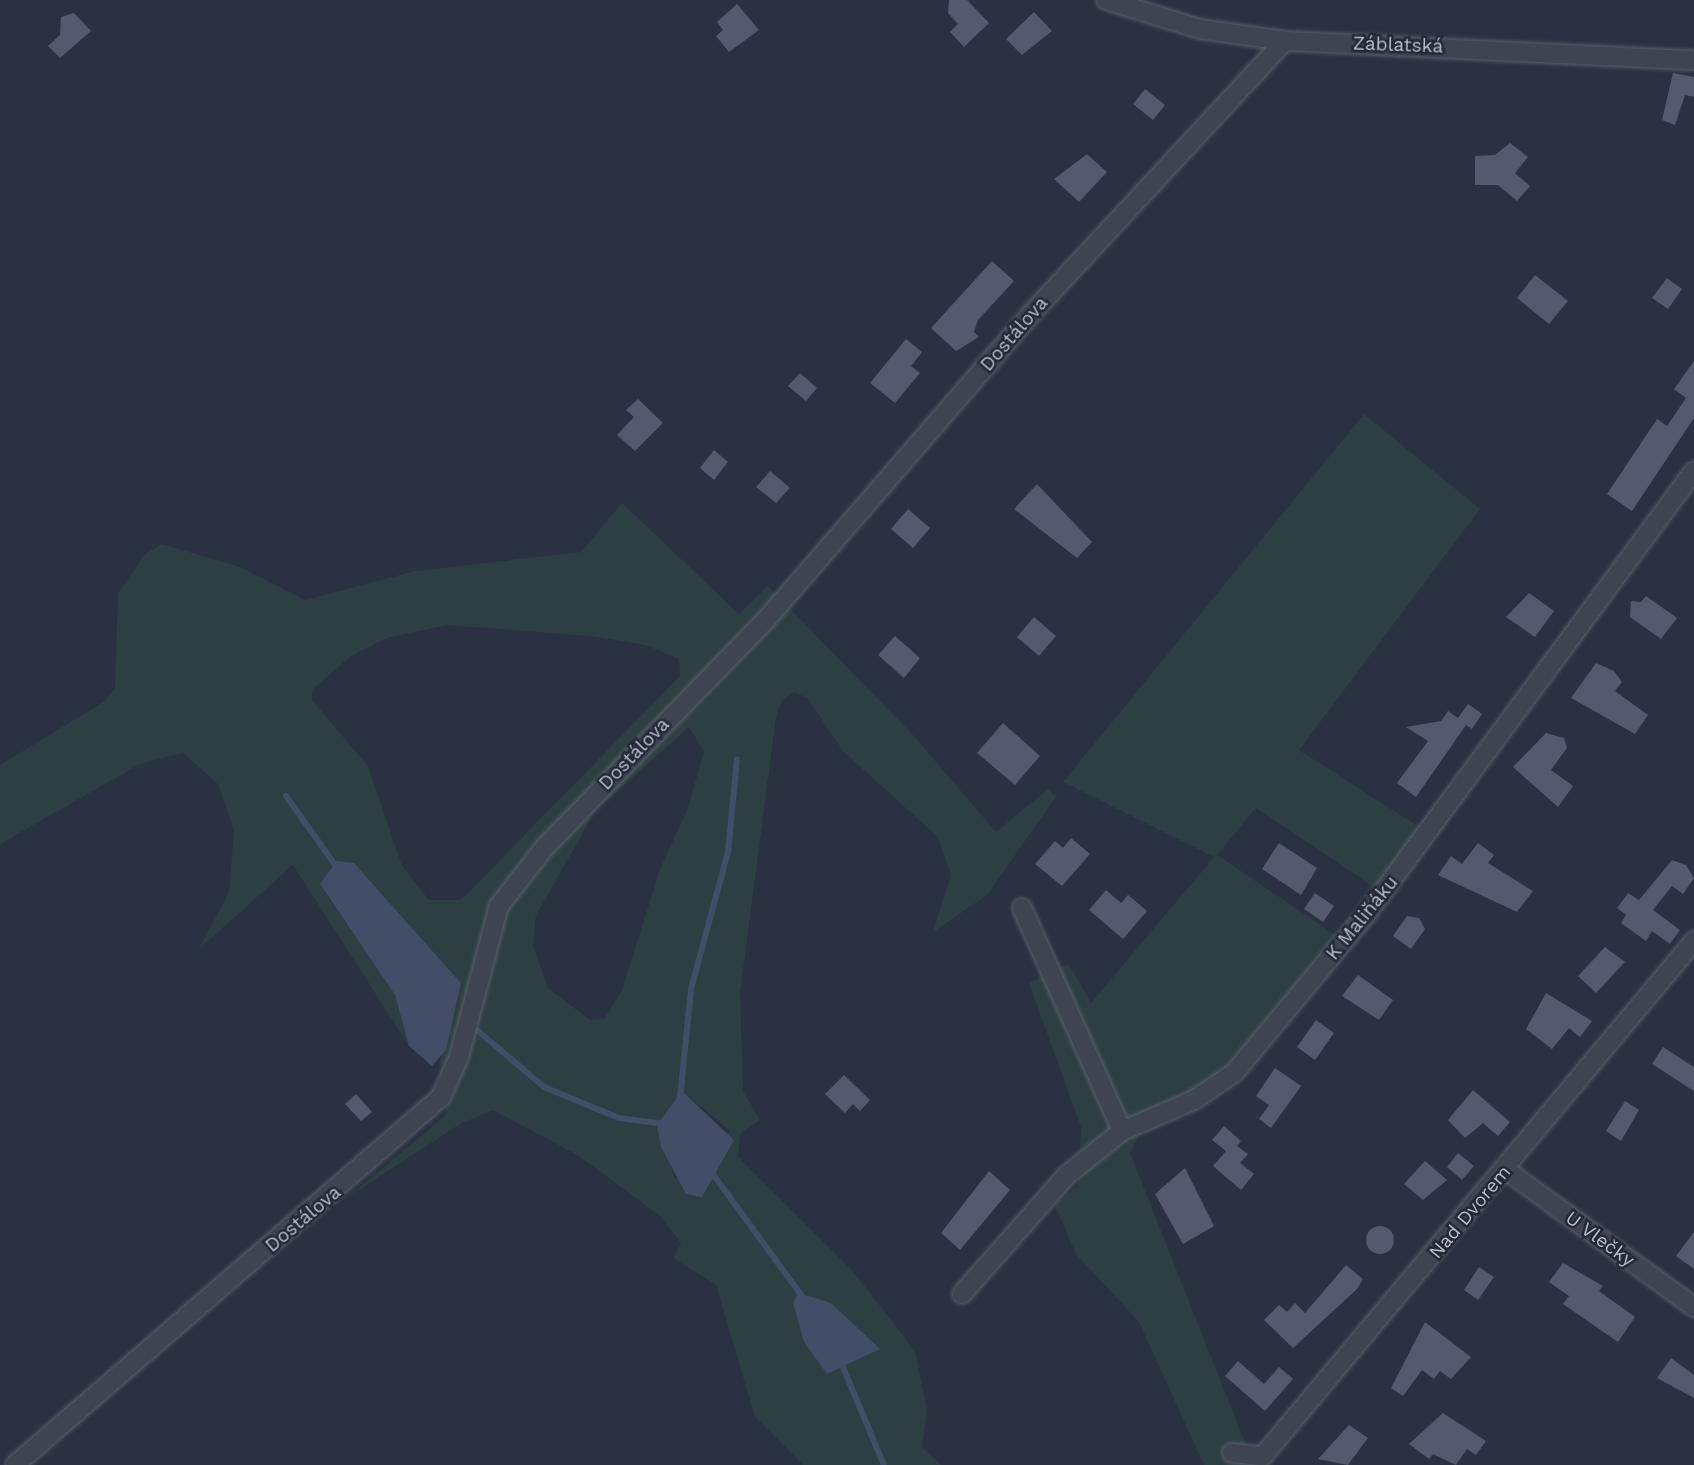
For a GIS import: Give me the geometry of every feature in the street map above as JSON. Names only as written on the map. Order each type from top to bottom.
[{"type":"street","name":"Záblatská","points":[[1106,0],[1200,29],[1285,41],[1694,60]]},
{"type":"street","name":"Dostálova","points":[[15,1465],[441,1097],[459,1057],[499,906],[545,847],[765,621],[1031,314],[1285,41]]},
{"type":"street","name":"K Maliňáku","points":[[962,1294],[1067,1175],[1122,1131],[1194,1100],[1234,1073],[1365,916],[1694,471]]},
{"type":"street","points":[[1022,908],[1122,1131]]},
{"type":"street","name":"Nad Dvorem","points":[[1232,1453],[1263,1456],[1506,1170],[1694,941]]},
{"type":"street","name":"U Vlečky","points":[[1506,1170],[1694,1307]]},
{"type":"shaded area","points":[[1364,414],[1480,509],[1299,750],[1424,830],[1378,890],[1256,808],[1217,855],[1340,938],[1236,1063],[1193,1097],[1150,1114],[1130,1153],[1254,1465],[1204,1465],[1139,1322],[1076,1254],[1054,1204],[1078,1186],[1081,1127],[1029,983],[1069,964],[1091,1003],[1214,857],[1063,782]]},
{"type":"shaded area","points":[[622,503],[739,614],[768,586],[914,736],[996,832],[1048,789],[1056,797],[987,895],[933,932],[951,875],[938,837],[843,751],[808,699],[795,692],[782,700],[776,717],[740,993],[743,1091],[760,1120],[740,1134],[738,1157],[852,1270],[905,1338],[916,1355],[927,1410],[922,1447],[941,1465],[803,1465],[755,1417],[716,1285],[673,1258],[681,1243],[660,1216],[579,1156],[493,1110],[460,1124],[347,1198],[447,1114],[440,1061],[461,983],[354,863],[320,885],[395,995],[409,1046],[293,865],[199,949],[229,892],[234,830],[218,784],[183,753],[140,764],[0,844],[0,765],[105,701],[115,687],[118,593],[145,554],[162,544],[240,567],[305,600],[415,571],[581,552]],"holes":[[[447,625],[590,636],[645,645],[679,659],[680,676],[461,900],[429,900],[402,866],[368,766],[312,700],[312,690],[351,656],[387,638]],[[689,727],[704,751],[688,808],[660,869],[622,990],[604,1019],[590,1020],[548,988],[533,946],[536,915],[596,810]],[[682,1091],[730,1131],[675,1179],[657,1125]],[[831,1303],[879,1349],[827,1374]]]},
{"type":"water","points":[[337,861],[354,863],[461,983],[446,1050],[432,1066],[409,1046],[395,995],[320,884]]},
{"type":"water","points":[[682,1091],[734,1140],[702,1197],[686,1194],[661,1147],[657,1125]]},
{"type":"water","points":[[798,1293],[831,1303],[880,1349],[827,1374],[804,1342],[793,1303]]},
{"type":"building","points":[[949,0],[967,0],[989,23],[964,47],[950,32],[958,24],[948,13]]},
{"type":"building","points":[[737,4],[759,30],[729,52],[716,36],[723,30],[717,22]]},
{"type":"building","points":[[1034,12],[1052,31],[1022,55],[1006,39]]},
{"type":"building","points":[[74,13],[91,31],[60,58],[48,46],[60,35],[61,17]]},
{"type":"building","points":[[1673,73],[1694,77],[1694,97],[1685,95],[1675,125],[1662,120]]},
{"type":"building","points":[[1145,89],[1165,105],[1153,120],[1133,104]]},
{"type":"building","points":[[1510,143],[1528,157],[1515,173],[1530,186],[1517,201],[1498,185],[1475,185],[1475,156],[1495,155]]},
{"type":"building","points":[[1087,154],[1107,172],[1079,202],[1054,179]]},
{"type":"building","points":[[992,261],[1014,281],[978,320],[974,332],[979,337],[956,351],[931,328]]},
{"type":"building","points":[[1535,275],[1568,301],[1549,324],[1517,298]]},
{"type":"building","points":[[1667,278],[1682,289],[1668,309],[1652,298]]},
{"type":"building","points":[[906,339],[922,352],[911,366],[920,373],[895,403],[870,383]]},
{"type":"building","points":[[1694,361],[1694,418],[1632,511],[1607,494],[1657,419],[1667,426],[1686,398],[1674,389]]},
{"type":"building","points":[[800,373],[817,388],[806,401],[788,386]]},
{"type":"building","points":[[638,399],[663,423],[635,451],[617,435],[634,417],[626,410]]},
{"type":"building","points":[[714,450],[728,462],[714,480],[700,468]]},
{"type":"building","points":[[770,471],[790,488],[776,503],[756,487]]},
{"type":"building","points":[[1037,484],[1092,542],[1077,558],[1014,509]]},
{"type":"building","points":[[908,509],[930,528],[913,548],[891,529]]},
{"type":"building","points":[[1529,593],[1554,611],[1535,637],[1506,617]]},
{"type":"building","points":[[1646,596],[1677,618],[1661,639],[1630,617],[1631,601],[1641,602]]},
{"type":"building","points":[[1034,617],[1056,636],[1039,656],[1017,637]]},
{"type":"building","points":[[895,636],[920,658],[904,678],[878,655]]},
{"type":"building","points":[[1596,663],[1614,671],[1622,682],[1615,691],[1648,715],[1635,734],[1571,698]]},
{"type":"building","points":[[1468,704],[1482,714],[1472,729],[1466,725],[1416,797],[1397,783],[1428,741],[1406,727],[1441,721],[1448,711],[1458,718]]},
{"type":"building","points":[[1003,723],[1040,756],[1015,785],[977,753]]},
{"type":"building","points":[[1546,733],[1564,738],[1567,748],[1551,770],[1573,786],[1558,807],[1513,767]]},
{"type":"building","points":[[1071,838],[1090,854],[1062,886],[1035,864],[1055,841],[1063,848]]},
{"type":"building","points":[[1279,843],[1317,868],[1301,895],[1262,869]]},
{"type":"building","points":[[1478,843],[1494,855],[1488,863],[1533,891],[1517,912],[1438,875],[1451,856],[1462,864]]},
{"type":"building","points":[[1672,860],[1686,865],[1694,878],[1683,894],[1672,886],[1653,910],[1680,930],[1670,944],[1652,931],[1646,941],[1621,923],[1626,915],[1617,908],[1628,893],[1639,900]]},
{"type":"building","points":[[1106,890],[1121,903],[1128,895],[1147,911],[1123,939],[1089,910]]},
{"type":"building","points":[[1315,893],[1334,906],[1323,922],[1304,909]]},
{"type":"building","points":[[1407,916],[1419,918],[1425,929],[1411,949],[1393,936]]},
{"type":"building","points":[[1605,947],[1625,962],[1596,993],[1578,976]]},
{"type":"building","points":[[1358,975],[1393,1000],[1379,1020],[1342,996]]},
{"type":"building","points":[[1546,993],[1592,1021],[1580,1037],[1569,1028],[1552,1049],[1526,1029]]},
{"type":"building","points":[[1316,1020],[1334,1033],[1315,1060],[1297,1047]]},
{"type":"building","points":[[1663,1047],[1694,1067],[1694,1091],[1652,1064]]},
{"type":"building","points":[[1275,1068],[1301,1086],[1271,1128],[1259,1119],[1269,1105],[1256,1096]]},
{"type":"building","points":[[844,1075],[870,1100],[860,1111],[853,1104],[845,1113],[825,1094]]},
{"type":"building","points":[[1473,1090],[1510,1122],[1498,1136],[1483,1123],[1465,1138],[1448,1120]]},
{"type":"building","points":[[356,1094],[372,1112],[361,1121],[345,1104]]},
{"type":"building","points":[[1625,1101],[1639,1110],[1621,1141],[1606,1131]]},
{"type":"building","points":[[1224,1126],[1241,1141],[1237,1146],[1248,1154],[1240,1163],[1254,1174],[1241,1190],[1213,1166],[1226,1151],[1212,1140]]},
{"type":"building","points":[[1458,1153],[1474,1166],[1462,1180],[1447,1167]]},
{"type":"building","points":[[1425,1161],[1447,1180],[1423,1200],[1404,1184]]},
{"type":"building","points":[[1185,1168],[1214,1226],[1183,1244],[1155,1194]]},
{"type":"building","points":[[989,1171],[1010,1190],[960,1250],[941,1233]]},
{"type":"building","points":[[1380,1226],[1390,1230],[1394,1240],[1390,1250],[1380,1254],[1370,1250],[1366,1240],[1370,1230]]},
{"type":"building","points":[[1694,1232],[1694,1269],[1676,1256]]},
{"type":"building","points":[[1563,1263],[1603,1286],[1599,1291],[1635,1317],[1618,1342],[1563,1304],[1569,1296],[1549,1282]]},
{"type":"building","points":[[1346,1265],[1363,1279],[1357,1289],[1293,1348],[1264,1320],[1279,1305],[1287,1312],[1295,1303],[1305,1313]]},
{"type":"building","points":[[1479,1267],[1494,1277],[1478,1300],[1464,1290]]},
{"type":"building","points":[[1425,1322],[1471,1357],[1451,1379],[1440,1371],[1434,1379],[1422,1370],[1403,1396],[1391,1388]]},
{"type":"building","points":[[1671,1358],[1694,1375],[1694,1398],[1657,1378]]},
{"type":"building","points":[[1238,1361],[1264,1384],[1279,1367],[1293,1379],[1265,1411],[1225,1376]]},
{"type":"building","points":[[1443,1413],[1486,1441],[1476,1455],[1467,1449],[1456,1465],[1433,1454],[1429,1459],[1409,1444]]},
{"type":"building","points":[[1349,1425],[1368,1438],[1348,1465],[1318,1459]]},
{"type":"waterway","points":[[680,1098],[691,989],[728,852],[737,759]]},
{"type":"waterway","points":[[286,796],[338,869]]},
{"type":"waterway","points":[[478,1031],[544,1087],[619,1118],[665,1124]]},
{"type":"waterway","points":[[712,1173],[805,1300]]},
{"type":"waterway","points":[[840,1360],[884,1465]]}]
